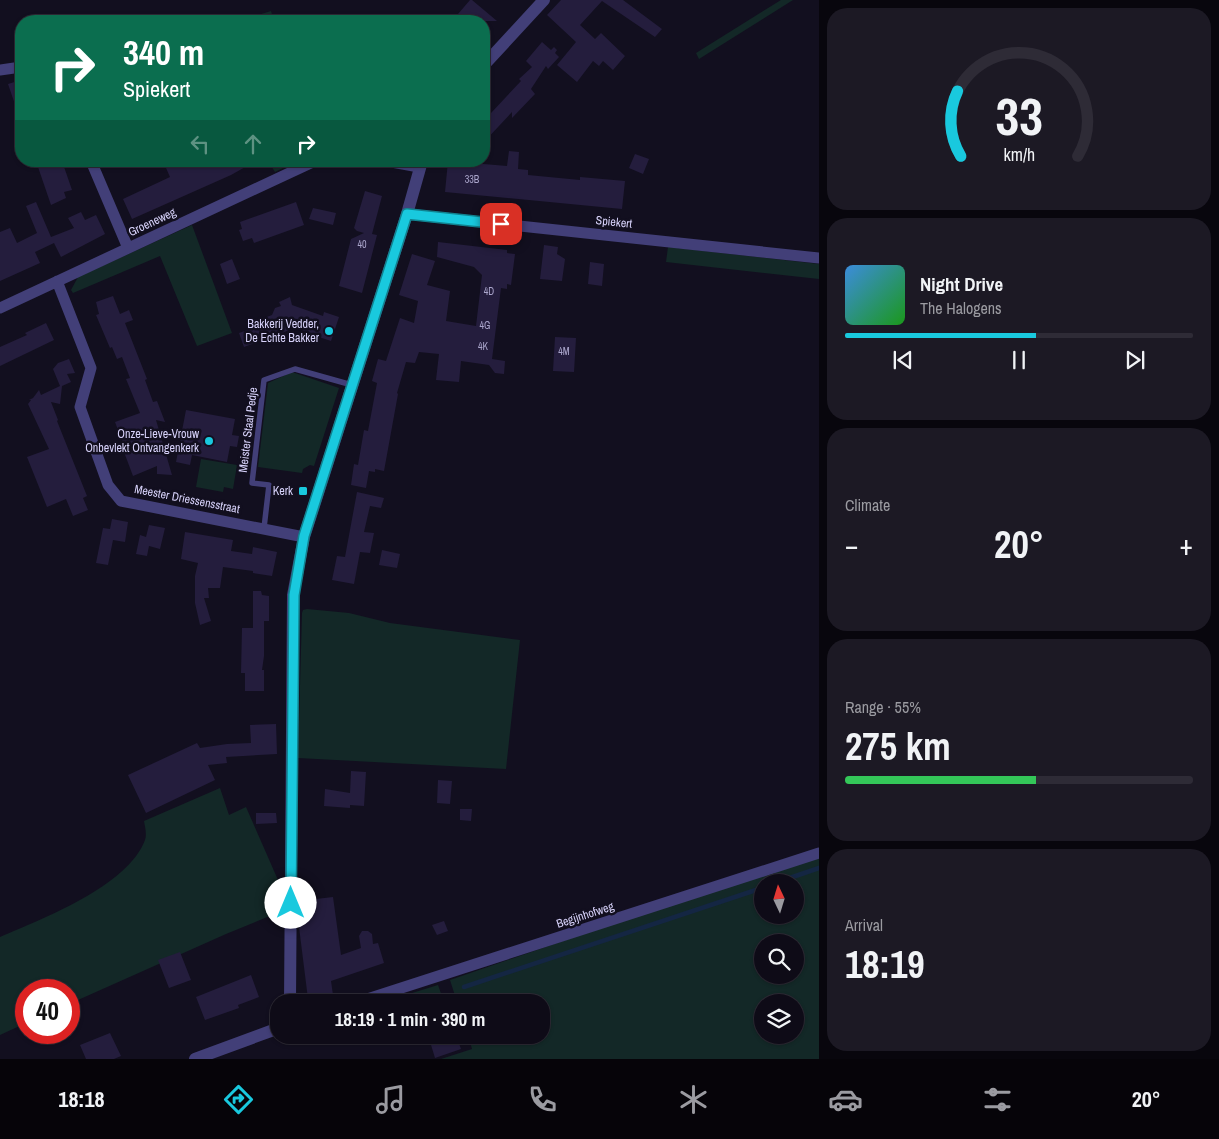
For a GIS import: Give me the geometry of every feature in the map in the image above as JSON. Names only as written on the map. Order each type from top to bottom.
[{"type":"street","points":[[490,58],[544,0]]},
{"type":"street","points":[[0,70],[15,68]]},
{"type":"street","points":[[94,167],[128,248]]},
{"type":"street","name":"Groeneweg","points":[[0,308],[302,167]]},
{"type":"street","points":[[290,994],[294,595],[304,536],[407,214],[420,167]]},
{"type":"street","name":"Spiekert","points":[[407,214],[819,258]]},
{"type":"street","name":"Meester Driessensstraat","points":[[57,281],[92,368],[80,407],[108,485],[121,501],[304,536]]},
{"type":"street","name":"Begijnhofweg","points":[[383,994],[819,853]]},
{"type":"street","points":[[195,1059],[270,1031]]},
{"type":"lane","name":"Meister Staal Pedje","points":[[264,528],[269,485],[252,483],[264,380],[295,369],[352,385]]},
{"type":"green space","points":[[781,0],[793,0],[699,59],[696,53]]},
{"type":"green space","points":[[271,11],[272,15],[258,15]]},
{"type":"green space","points":[[272,167],[285,167],[275,172]]},
{"type":"green space","points":[[192,225],[232,333],[197,346],[160,256],[73,293],[71,290],[78,277]]},
{"type":"green space","points":[[668,247],[819,264],[819,279],[666,262]]},
{"type":"green space","points":[[292,372],[339,388],[314,466],[310,465],[303,469],[302,473],[258,467],[268,383]]},
{"type":"green space","points":[[201,459],[237,465],[233,489],[224,487],[223,492],[196,487]]},
{"type":"green space","points":[[303,610],[349,613],[390,623],[520,640],[506,769],[298,758],[302,613]]},
{"type":"green space","points":[[220,788],[229,815],[246,807],[278,880],[277,913],[80,999],[80,979],[15,979],[15,1028],[0,1035],[0,937],[60,911],[103,886],[121,872],[136,857],[146,838],[144,821]]},
{"type":"green space","points":[[819,858],[819,1059],[441,1059],[472,1049],[471,1044],[550,1044],[550,994],[454,994],[450,980],[618,922],[754,879],[754,924],[804,924],[804,874],[769,874]]},
{"type":"green space","points":[[438,985],[441,994],[409,994]]},
{"type":"building","points":[[472,0],[490,15],[457,15]]},
{"type":"building","points":[[561,0],[623,0],[662,29],[655,37],[602,1],[580,25],[595,39],[601,33],[625,56],[613,70],[603,61],[599,66],[593,61],[577,82],[557,65],[576,42],[547,15]]},
{"type":"building","points":[[490,15],[497,21],[490,21]]},
{"type":"building","points":[[542,42],[551,50],[554,47],[557,50],[555,53],[559,57],[548,69],[546,66],[531,89],[535,94],[512,118],[512,112],[490,136],[490,112],[521,81],[519,79],[532,67],[526,61]]},
{"type":"building","points":[[15,82],[15,104],[8,84]]},
{"type":"building","points":[[509,151],[519,152],[518,169],[528,170],[528,175],[580,180],[580,177],[625,181],[622,209],[445,192],[447,167],[490,167],[490,165],[507,166]]},
{"type":"building","points":[[635,154],[649,159],[643,174],[629,168]]},
{"type":"building","points":[[38,167],[64,167],[72,190],[64,192],[66,198],[51,205]]},
{"type":"building","points":[[166,167],[245,167],[132,219],[123,199],[170,177]]},
{"type":"building","points":[[365,191],[382,196],[372,234],[377,235],[362,293],[339,286],[351,239],[364,233],[354,228]]},
{"type":"building","points":[[36,202],[51,237],[74,228],[68,218],[81,212],[85,220],[96,215],[105,234],[61,257],[54,243],[35,252],[40,263],[0,281],[0,232],[10,228],[17,243],[37,233],[26,206]]},
{"type":"building","points":[[296,202],[304,225],[254,243],[252,238],[243,241],[239,230],[242,229],[240,222]]},
{"type":"building","points":[[313,208],[336,213],[333,225],[309,219]]},
{"type":"building","points":[[438,242],[507,250],[507,253],[515,254],[511,285],[507,284],[507,289],[501,288],[492,359],[505,361],[504,374],[495,373],[489,365],[461,361],[459,382],[436,380],[439,354],[419,352],[415,363],[406,362],[397,393],[384,471],[375,469],[375,472],[369,471],[366,488],[351,485],[354,464],[358,465],[364,430],[368,431],[377,383],[372,381],[378,359],[386,361],[400,318],[414,323],[418,301],[399,295],[412,254],[435,261],[427,285],[450,291],[446,321],[476,326],[482,275],[474,267],[437,257]]},
{"type":"building","points":[[544,245],[558,247],[557,254],[565,259],[562,281],[540,279]]},
{"type":"building","points":[[232,259],[240,279],[227,284],[220,264]]},
{"type":"building","points":[[590,262],[604,264],[602,286],[588,284]]},
{"type":"building","points":[[113,296],[120,314],[129,310],[133,320],[125,323],[147,379],[145,380],[153,402],[157,401],[165,422],[156,420],[172,475],[157,474],[157,466],[133,476],[121,444],[123,443],[115,422],[140,413],[126,379],[130,378],[122,357],[117,359],[112,347],[110,348],[96,315],[99,314],[96,302]]},
{"type":"building","points":[[290,297],[292,305],[323,316],[324,312],[339,317],[331,341],[295,328],[244,347],[239,333],[253,328],[251,323],[272,315],[275,308],[281,306],[279,302]]},
{"type":"building","points":[[46,323],[54,340],[0,366],[0,347],[27,335],[25,333]]},
{"type":"building","points":[[555,337],[576,338],[574,372],[553,371]]},
{"type":"building","points":[[69,359],[75,373],[67,374],[71,382],[62,386],[60,404],[51,402],[87,496],[83,498],[88,510],[73,516],[66,499],[47,507],[27,457],[49,449],[28,404],[31,400],[29,400],[39,390],[41,395],[60,386],[53,369],[58,363]]},
{"type":"building","name":"Onze-Lieve-Vrouw Onbevlekt Ontvangenkerk","points":[[186,410],[235,419],[232,435],[239,436],[237,447],[230,446],[227,462],[192,455],[190,465],[176,462]]},
{"type":"building","points":[[357,492],[384,498],[381,508],[370,506],[364,532],[374,533],[370,553],[360,552],[354,584],[332,580],[337,556],[345,557]]},
{"type":"building","points":[[112,519],[128,522],[125,542],[113,540],[108,565],[96,563],[103,528],[110,529]]},
{"type":"building","points":[[149,525],[165,528],[160,549],[149,546],[147,556],[136,554],[140,535],[146,537]]},
{"type":"building","points":[[185,532],[233,540],[231,551],[252,554],[253,547],[277,552],[272,576],[223,567],[220,588],[208,588],[209,598],[204,598],[211,621],[200,625],[195,603],[195,576],[198,563],[181,559]]},
{"type":"building","points":[[382,550],[400,554],[397,568],[379,565]]},
{"type":"building","points":[[253,591],[261,591],[262,595],[269,596],[269,621],[264,621],[262,670],[264,670],[264,691],[245,691],[245,673],[241,673],[242,628],[253,628]]},
{"type":"building","points":[[276,724],[277,754],[226,757],[227,763],[208,765],[215,780],[146,813],[128,775],[197,743],[200,748],[251,743],[250,725]]},
{"type":"building","points":[[351,771],[366,772],[364,806],[350,805],[350,808],[324,806],[325,789],[350,793]]},
{"type":"building","points":[[438,780],[452,781],[450,804],[437,803]]},
{"type":"building","points":[[460,809],[472,809],[471,821],[460,820]]},
{"type":"building","points":[[256,813],[276,813],[277,823],[256,824]]},
{"type":"building","points":[[333,897],[341,955],[361,948],[359,936],[362,931],[368,931],[372,934],[373,944],[378,943],[384,963],[331,981],[333,994],[307,994],[299,927],[299,901]]},
{"type":"building","points":[[444,921],[448,931],[437,935],[432,925]]},
{"type":"building","points":[[180,952],[191,980],[169,988],[158,960]]},
{"type":"building","points":[[251,975],[259,997],[238,1005],[239,1008],[205,1020],[196,997]]},
{"type":"building","points":[[110,1033],[121,1056],[114,1059],[86,1059],[80,1045]]},
{"type":"building","points":[[431,1044],[459,1044],[461,1049],[435,1058]]},
{"type":"waterway","points":[[801,874],[819,868]]},
{"type":"waterway","points":[[464,987],[754,891]]},
{"type":"place","name":"Bakkerij Vedder, De Echte Bakker","points":[[329,331]]},
{"type":"place","name":"Onze-Lieve-Vrouw Onbevlekt Ontvangenkerk","points":[[209,441]]},
{"type":"place","name":"Kerk","points":[[303,491]]},
{"type":"route","points":[[291,903],[294,595],[304,536],[407,214],[501,224]]}]
